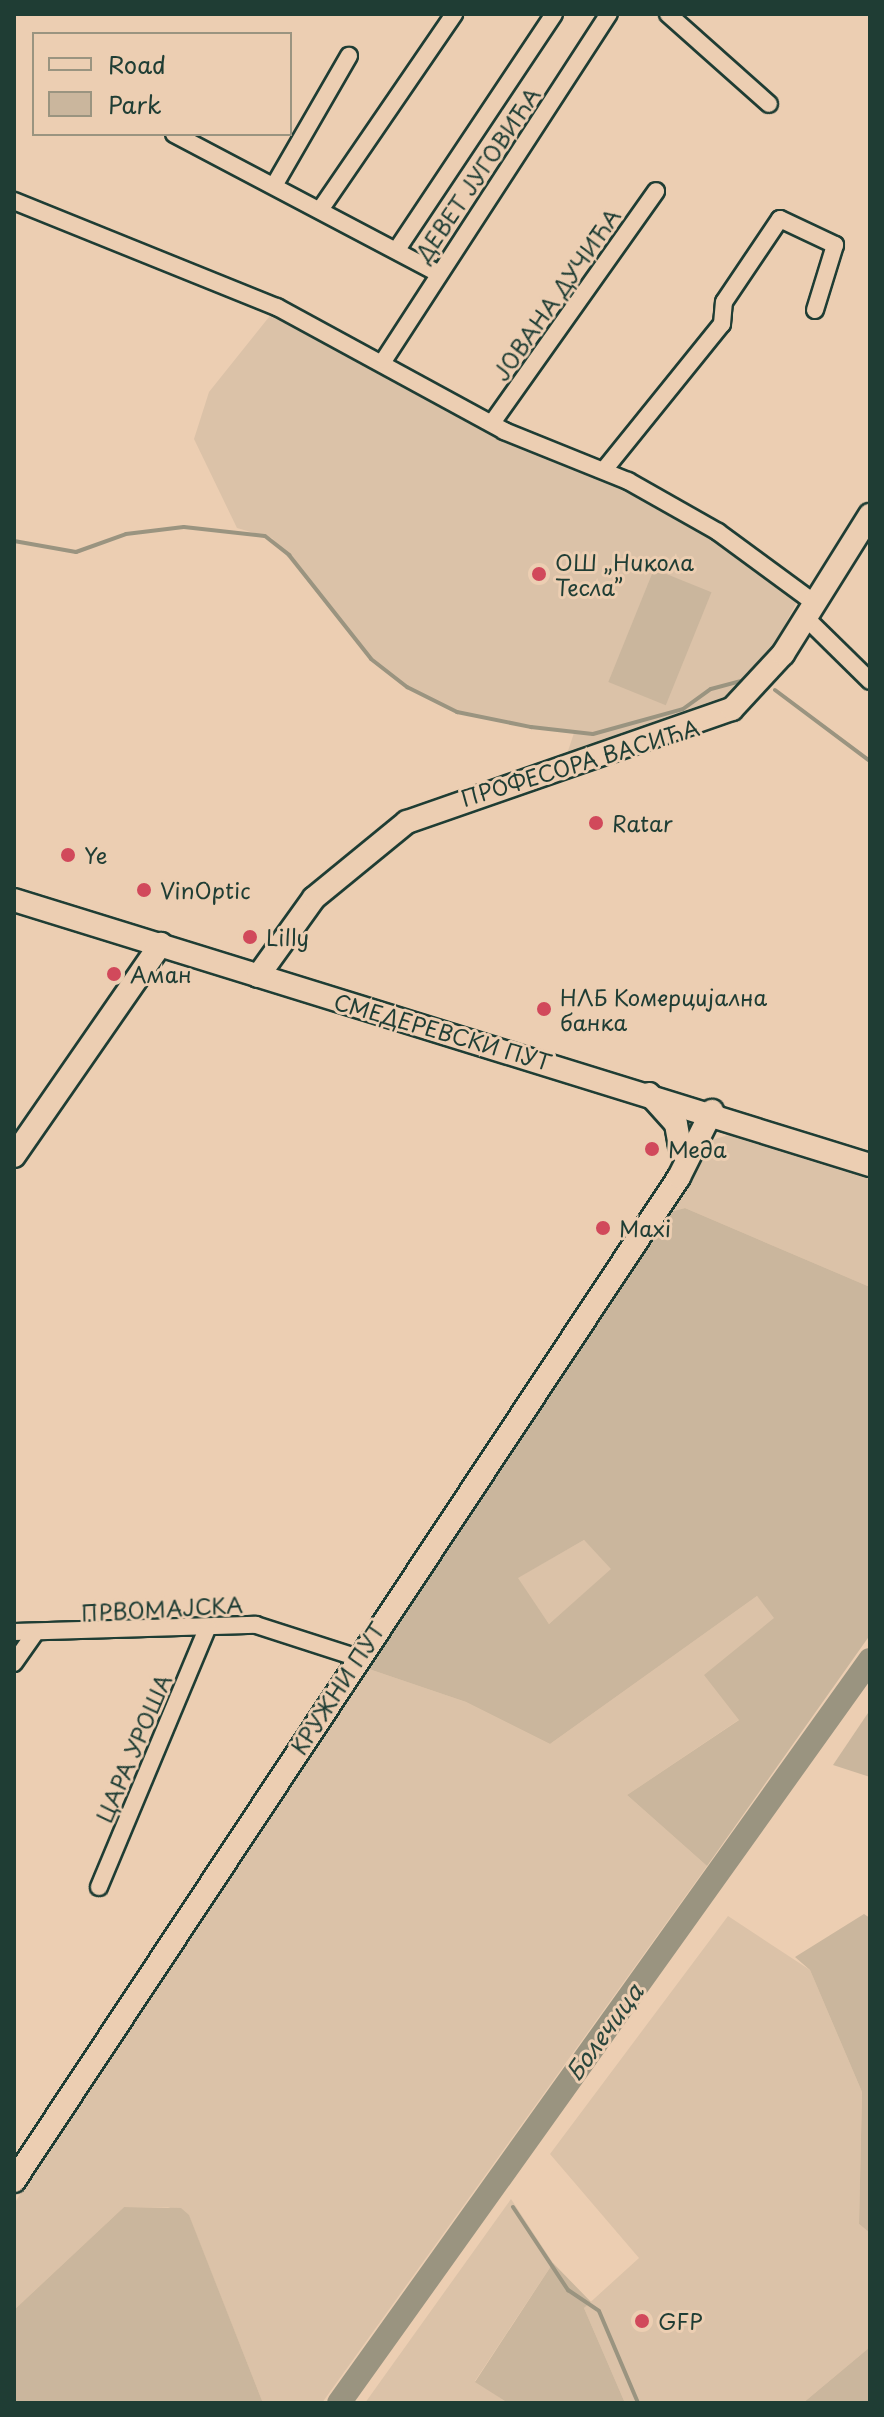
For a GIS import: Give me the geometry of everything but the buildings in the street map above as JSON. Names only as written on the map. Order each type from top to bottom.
[{"type":"main road","name":"ПРОФЕСОРА ВАСИЋА","points":[[258,976],[314,898],[379,839],[472,795],[715,719],[751,693],[812,612],[870,515]]},
{"type":"main road","name":"СМЕДЕРЕВСКИ ПУТ","points":[[14,900],[258,976],[645,1090],[870,1165]]},
{"type":"main road","points":[[14,1156],[161,944]]},
{"type":"main road","points":[[645,1090],[676,1124],[689,1150],[718,1129],[747,1122]]},
{"type":"main road","name":"КРУЖНИ ПУТ","points":[[14,2181],[355,1657],[662,1196],[689,1150],[706,1110]]},
{"type":"street","points":[[322,207],[454,14]]},
{"type":"street","points":[[398,248],[554,14]]},
{"type":"street","name":"ДЕВЕТ ЈУГОВИЋА","points":[[384,360],[609,14]]},
{"type":"street","points":[[668,14],[769,104]]},
{"type":"street","points":[[275,184],[349,56]]},
{"type":"street","points":[[178,136],[322,207],[438,273]]},
{"type":"street","name":"ЈОВАНА ДУЧИЋА","points":[[492,423],[656,191]]},
{"type":"street","points":[[14,201],[243,292],[384,360],[492,423],[604,470],[718,532],[812,612],[870,681]]},
{"type":"street","points":[[604,470],[722,324],[724,302],[780,219],[835,245],[815,310]]},
{"type":"street","name":"ПРВОМАЈСКА","points":[[14,1632],[34,1634],[208,1627],[278,1629],[355,1657]]},
{"type":"street","name":"ЦАРА УРОША","points":[[99,1887],[208,1627]]},
{"type":"street","points":[[14,1663],[34,1634]]},
{"type":"shaded area","name":"ОШ „Никола Тесла”","points":[[277,307],[718,532],[801,594],[761,670],[709,709],[566,757],[574,733],[457,712],[407,687],[371,659],[272,538],[237,528],[194,439],[209,392]]},
{"type":"shaded area","points":[[735,1133],[870,1177],[870,1287],[685,1208],[666,1213],[712,1140]]},
{"type":"shaded area","points":[[584,1540],[612,1569],[549,1624],[517,1578]]},
{"type":"shaded area","points":[[757,1596],[775,1617],[740,1719],[627,1795],[707,1866],[322,2403],[263,2403],[189,2216],[168,2207],[124,2207],[14,2310],[14,2204],[363,1667],[466,1702],[550,1744]]},
{"type":"shaded area","points":[[728,1916],[810,1970],[862,2092],[859,2224],[870,2233],[870,2347],[803,2403],[625,2403],[584,2308],[639,2258],[550,2154]]},
{"type":"shaded area","points":[[511,2199],[553,2263],[475,2381],[508,2403],[365,2403]]},
{"type":"green space","points":[[654,569],[711,592],[666,705],[608,682]]},
{"type":"green space","points":[[685,1208],[870,1287],[870,1635],[707,1866],[627,1795],[739,1720],[704,1675],[774,1618],[757,1596],[550,1744],[466,1702],[363,1667],[666,1213]],"holes":[[[584,1540],[611,1569],[549,1624],[518,1578]]]},
{"type":"green space","points":[[870,1710],[870,1777],[833,1765]]},
{"type":"green space","points":[[864,1914],[870,1918],[870,2233],[859,2224],[862,2092],[810,1970],[795,1957]]},
{"type":"green space","points":[[124,2207],[181,2208],[189,2215],[263,2403],[14,2403],[14,2310]]},
{"type":"green space","points":[[553,2263],[591,2302],[584,2308],[625,2403],[508,2403],[475,2382]]},
{"type":"green space","points":[[870,2347],[870,2403],[803,2403]]},
{"type":"waterway","points":[[14,541],[76,552],[126,534],[184,527],[265,536],[289,555],[371,659],[407,687],[457,712],[531,727],[593,734],[683,709],[711,689],[749,679]]},
{"type":"waterway","points":[[775,690],[870,761]]},
{"type":"waterway","name":"Болечица","points":[[339,2403],[870,1660]]},
{"type":"waterway","points":[[513,2207],[568,2290],[599,2311],[638,2403]]},
{"type":"place","name":"ОШ „Никола Тесла”","points":[[539,574]]},
{"type":"place","name":"Ratar","points":[[596,823]]},
{"type":"place","name":"Ye","points":[[68,855]]},
{"type":"place","name":"VinOptic","points":[[144,890]]},
{"type":"place","name":"Lilly","points":[[250,937]]},
{"type":"place","name":"Аман","points":[[114,974]]},
{"type":"place","name":"НЛБ Комерцијална банка","points":[[544,1009]]},
{"type":"place","name":"Меда","points":[[652,1149]]},
{"type":"place","name":"Maxi","points":[[603,1228]]},
{"type":"place","name":"GFP","points":[[642,2321]]}]
